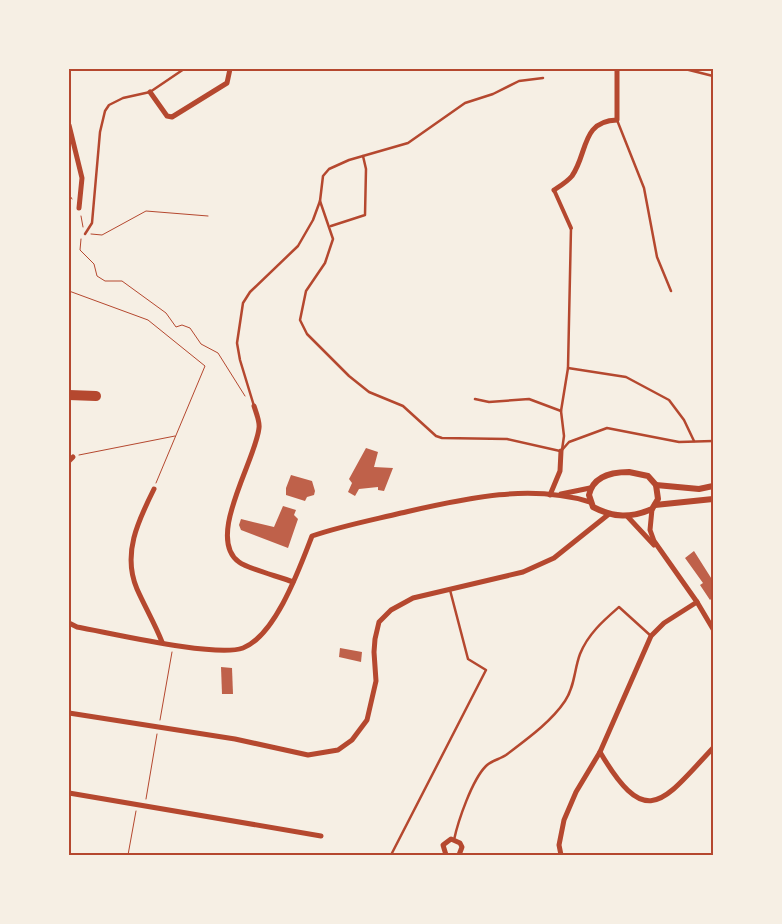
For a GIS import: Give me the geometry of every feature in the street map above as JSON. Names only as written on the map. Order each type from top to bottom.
[{"type":"highway","points":[[69,395],[96,396]]},
{"type":"street","points":[[150,92],[166,116],[172,117],[227,83],[230,69]]},
{"type":"street","points":[[570,228],[554,190],[570,178],[591,131],[598,124],[617,120],[617,69]]},
{"type":"street","points":[[69,125],[82,178],[78,208]]},
{"type":"street","points":[[254,406],[260,427],[235,499],[227,527],[227,540],[231,552],[239,562],[293,582]]},
{"type":"street","points":[[550,495],[560,471],[561,452]]},
{"type":"street","points":[[69,623],[77,627],[219,651],[244,648],[267,629],[293,582],[312,536],[341,527],[470,498],[498,494],[558,495],[590,488],[604,476],[620,472],[648,476],[656,484],[658,493],[650,530],[660,551]]},
{"type":"street","points":[[656,484],[699,489],[713,486]]},
{"type":"street","points":[[590,488],[590,502],[593,507],[608,514],[628,516],[654,507],[713,499]]},
{"type":"street","points":[[154,489],[138,521],[131,557],[137,588],[162,642]]},
{"type":"street","points":[[558,495],[590,502]]},
{"type":"street","points":[[69,713],[235,739],[308,755],[338,750],[352,740],[367,720],[376,681],[374,652],[379,622],[391,610],[413,598],[523,572],[554,558],[608,514]]},
{"type":"street","points":[[628,516],[660,551],[697,602],[713,629]]},
{"type":"street","points":[[561,855],[559,845],[564,820],[576,792],[600,752],[651,636],[664,623],[697,602]]},
{"type":"street","points":[[600,752],[632,795],[637,799],[647,801],[658,800],[671,792],[713,748]]},
{"type":"street","points":[[69,793],[321,836]]},
{"type":"street","points":[[446,855],[444,846],[446,841],[454,840],[460,843],[462,847],[459,855]]},
{"type":"lane","points":[[85,234],[92,223],[100,132],[105,111],[109,105],[123,98],[150,92],[184,69]]},
{"type":"lane","points":[[685,69],[713,76]]},
{"type":"lane","points":[[254,406],[237,343],[243,303],[250,292],[298,246],[313,220],[320,201],[324,176],[328,170],[363,156],[408,143],[465,104],[493,94],[519,81],[543,78]]},
{"type":"lane","points":[[617,120],[644,188],[657,257],[671,291]]},
{"type":"lane","points":[[331,226],[365,215],[366,169],[363,156]]},
{"type":"lane","points":[[320,201],[331,226],[333,239],[325,263],[306,291],[300,320],[307,334],[349,376],[369,392],[393,400],[411,411],[436,436],[442,438],[507,439],[561,452]]},
{"type":"lane","points":[[561,452],[564,436],[561,411],[568,368],[570,228]]},
{"type":"lane","points":[[568,368],[626,377],[669,400],[684,420],[694,441]]},
{"type":"lane","points":[[474,399],[489,402],[529,399],[561,411]]},
{"type":"lane","points":[[561,452],[569,442],[607,428],[679,442],[713,441]]},
{"type":"lane","points":[[392,855],[486,670],[468,659],[450,590]]},
{"type":"lane","points":[[454,840],[458,822],[468,798],[486,766],[530,736],[555,714],[565,701],[572,689],[580,655],[598,625],[619,607],[651,636]]},
{"type":"path","points":[[69,194],[78,208],[85,234],[81,240],[80,250],[94,264],[96,276],[105,281],[122,281],[166,313],[176,327],[182,325],[190,328],[201,344],[218,353],[240,391],[254,406]]},
{"type":"path","points":[[85,234],[102,235],[146,212],[208,216]]},
{"type":"path","points":[[69,291],[148,320],[205,366],[154,489]]},
{"type":"path","points":[[71,459],[176,436]]},
{"type":"path","points":[[144,807],[173,644]]},
{"type":"path","points":[[128,855],[137,805]]},
{"type":"building","points":[[366,448],[378,452],[374,467],[393,468],[384,491],[378,490],[378,487],[359,489],[355,496],[348,492],[352,483],[349,479]]},
{"type":"building","points":[[291,475],[312,481],[315,491],[314,495],[307,497],[305,501],[286,495],[286,488]]},
{"type":"building","points":[[283,506],[296,510],[294,515],[298,519],[288,548],[241,530],[239,525],[241,519],[274,527]]},
{"type":"building","points":[[694,551],[713,581],[713,597],[710,600],[700,585],[703,583],[685,558]]},
{"type":"building","points":[[340,648],[362,652],[361,662],[339,657]]},
{"type":"building","points":[[221,667],[232,668],[233,694],[222,694]]}]
